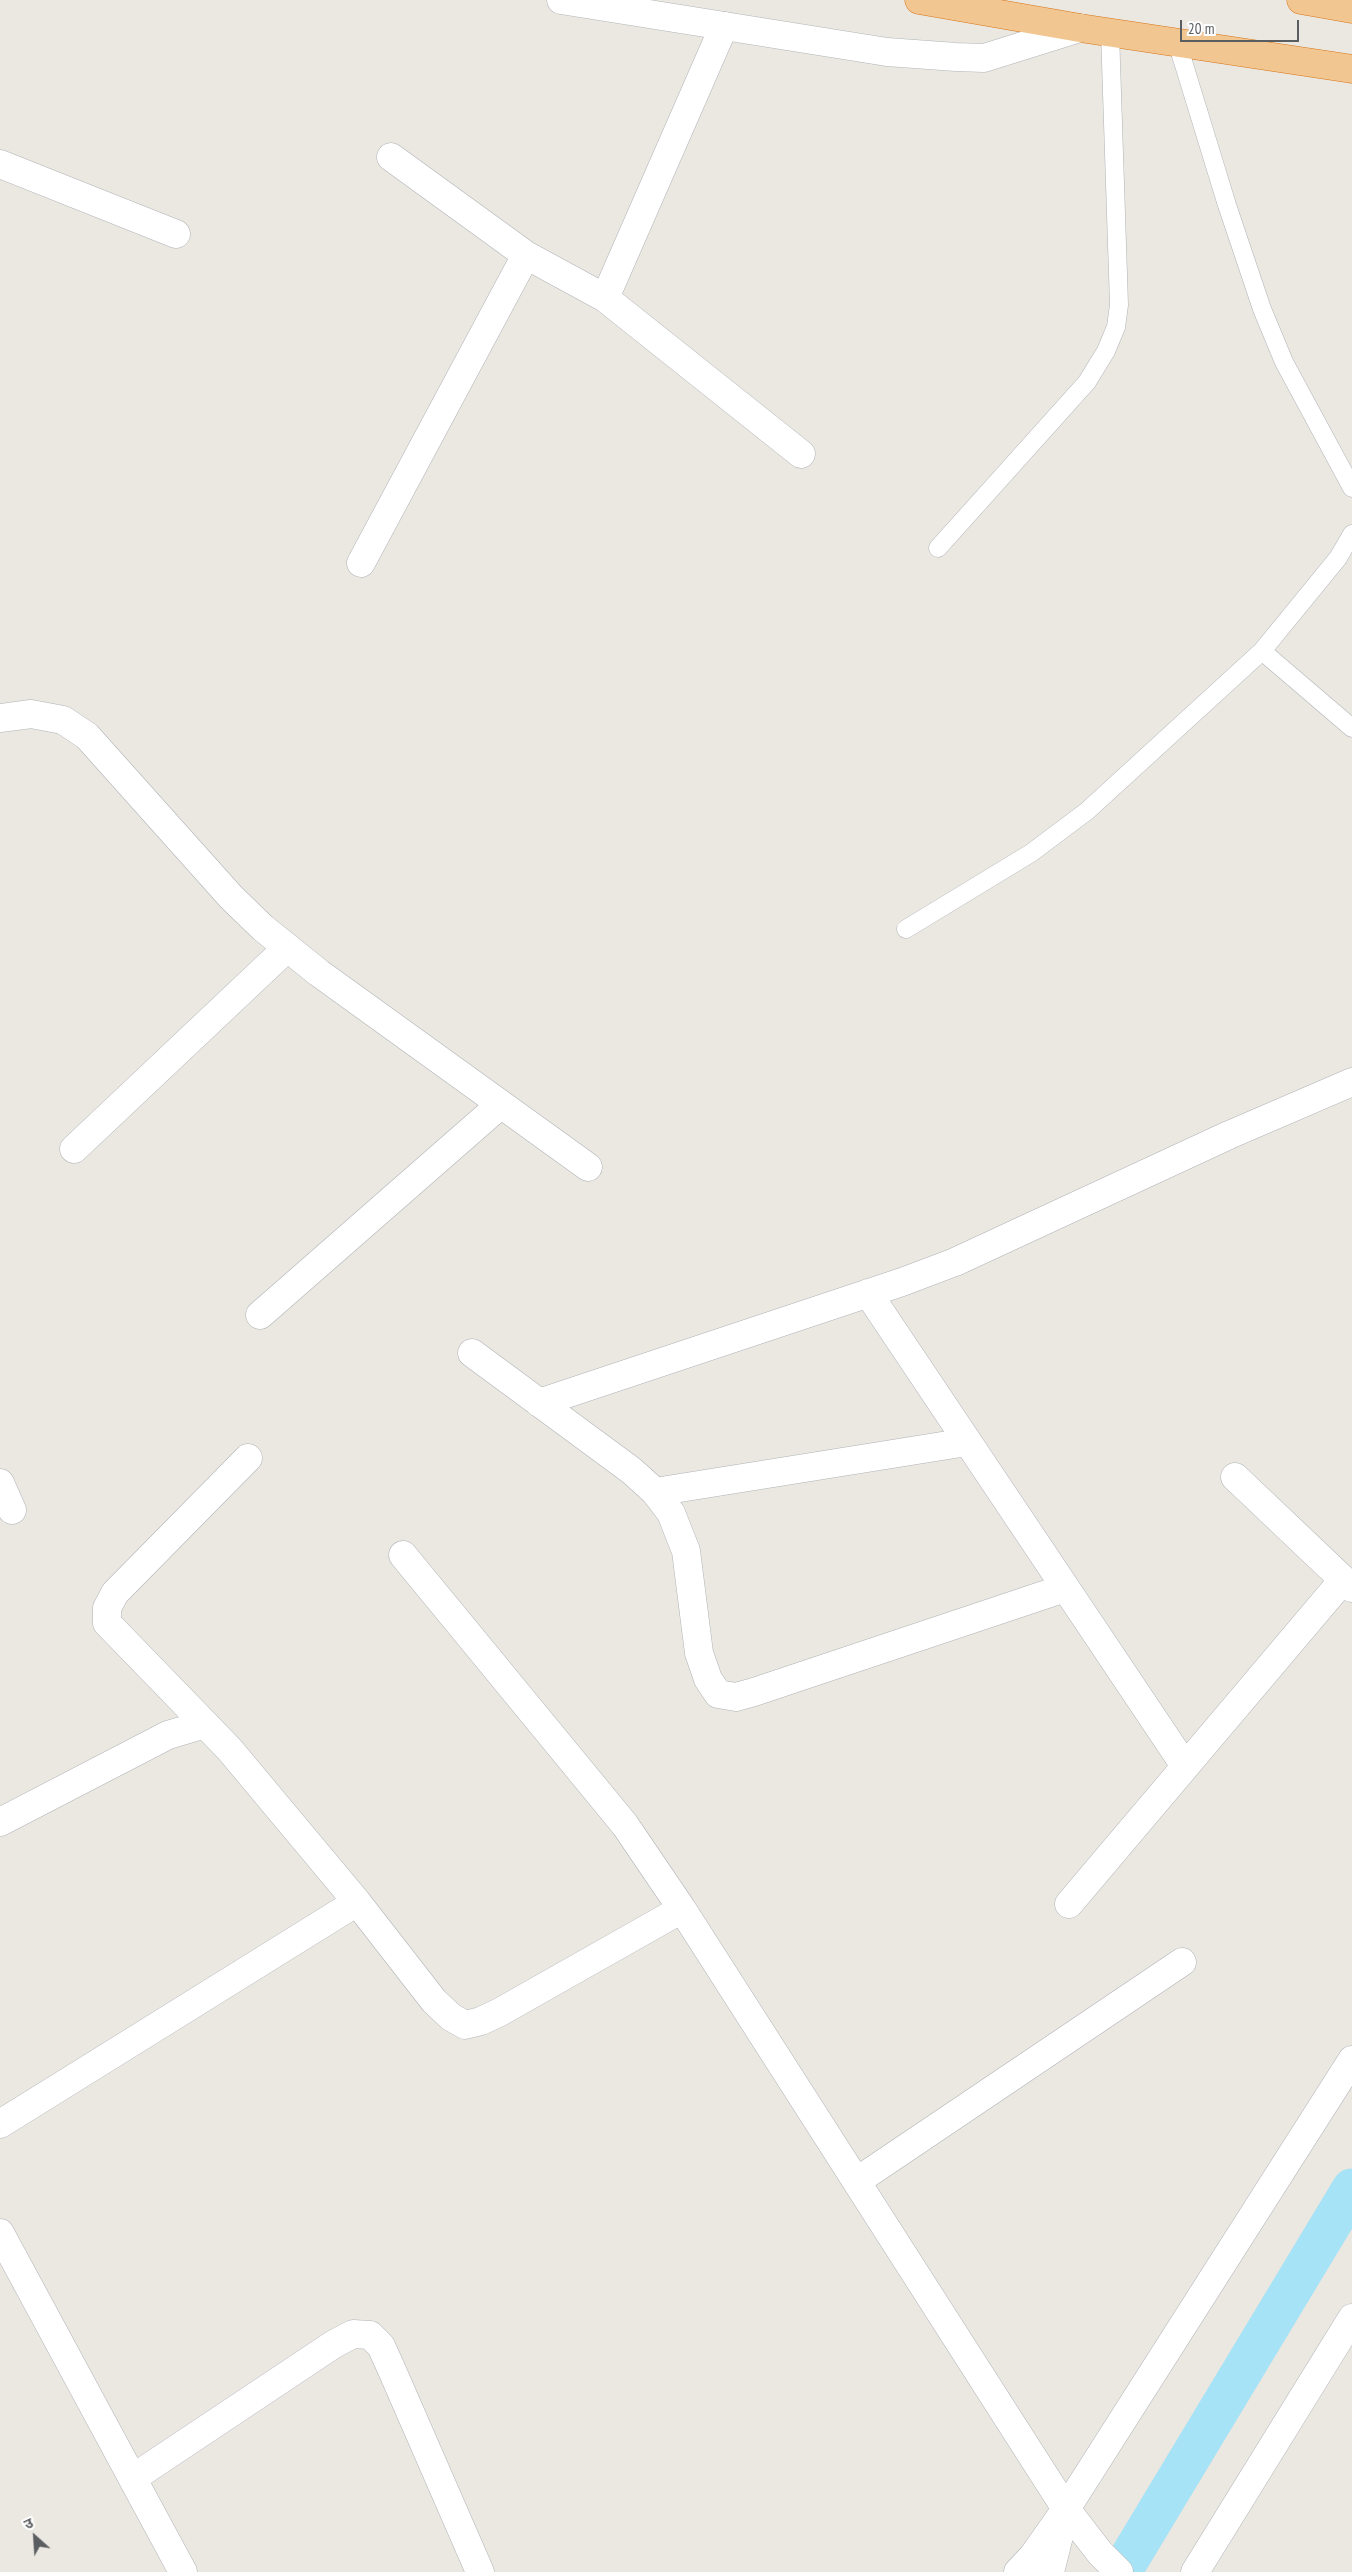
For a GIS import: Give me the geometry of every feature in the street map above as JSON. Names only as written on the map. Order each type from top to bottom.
[{"type":"highway","points":[[920,0],[1080,28],[1352,69]]},
{"type":"highway","points":[[1301,0],[1352,9]]},
{"type":"street","points":[[561,0],[887,52],[984,58],[1080,28]]},
{"type":"street","points":[[605,298],[724,26]]},
{"type":"street","points":[[391,157],[526,255],[605,298],[801,454]]},
{"type":"street","points":[[0,164],[176,234]]},
{"type":"street","points":[[361,562],[526,255]]},
{"type":"street","points":[[0,718],[31,714],[63,720],[87,736],[231,897],[287,948],[500,1105],[588,1167]]},
{"type":"street","points":[[74,1149],[287,948]]},
{"type":"street","points":[[539,1403],[955,1262],[1229,1135],[1352,1082]]},
{"type":"street","points":[[260,1316],[500,1105]]},
{"type":"street","points":[[868,1293],[1185,1766]]},
{"type":"street","points":[[472,1353],[632,1471],[656,1492],[671,1512],[686,1552],[699,1653],[708,1679],[718,1694],[736,1698],[1065,1588]]},
{"type":"street","points":[[656,1492],[968,1442]]},
{"type":"street","points":[[248,1458],[115,1593],[107,1608],[107,1623],[230,1750],[357,1902],[434,2001],[452,2017],[465,2025],[481,2022],[682,1909]]},
{"type":"street","points":[[1069,1904],[1185,1766],[1348,1584],[1235,1477]]},
{"type":"street","points":[[0,1483],[12,1510]]},
{"type":"street","points":[[403,1555],[625,1825],[682,1909],[1066,2510],[1100,2553],[1119,2572]]},
{"type":"street","points":[[0,1822],[168,1735],[205,1724]]},
{"type":"street","points":[[0,2124],[357,1902]]},
{"type":"street","points":[[857,2181],[1182,1962]]},
{"type":"street","points":[[1018,2572],[1033,2556],[1066,2510],[1352,2060]]},
{"type":"street","points":[[0,2233],[183,2572]]},
{"type":"street","points":[[1196,2572],[1352,2318]]},
{"type":"street","points":[[133,2478],[334,2344],[353,2334],[370,2335],[381,2346],[480,2572]]},
{"type":"street","points":[[1050,2572],[1066,2510]]},
{"type":"lane","points":[[938,548],[1087,382],[1106,351],[1116,327],[1119,305],[1110,32]]},
{"type":"lane","points":[[1177,42],[1229,214],[1262,309],[1284,362],[1352,488]]},
{"type":"lane","points":[[906,929],[1031,853],[1087,811],[1262,651],[1338,558],[1352,534]]},
{"type":"lane","points":[[1262,651],[1352,728]]},
{"type":"waterway","points":[[1121,2572],[1352,2189]]}]
